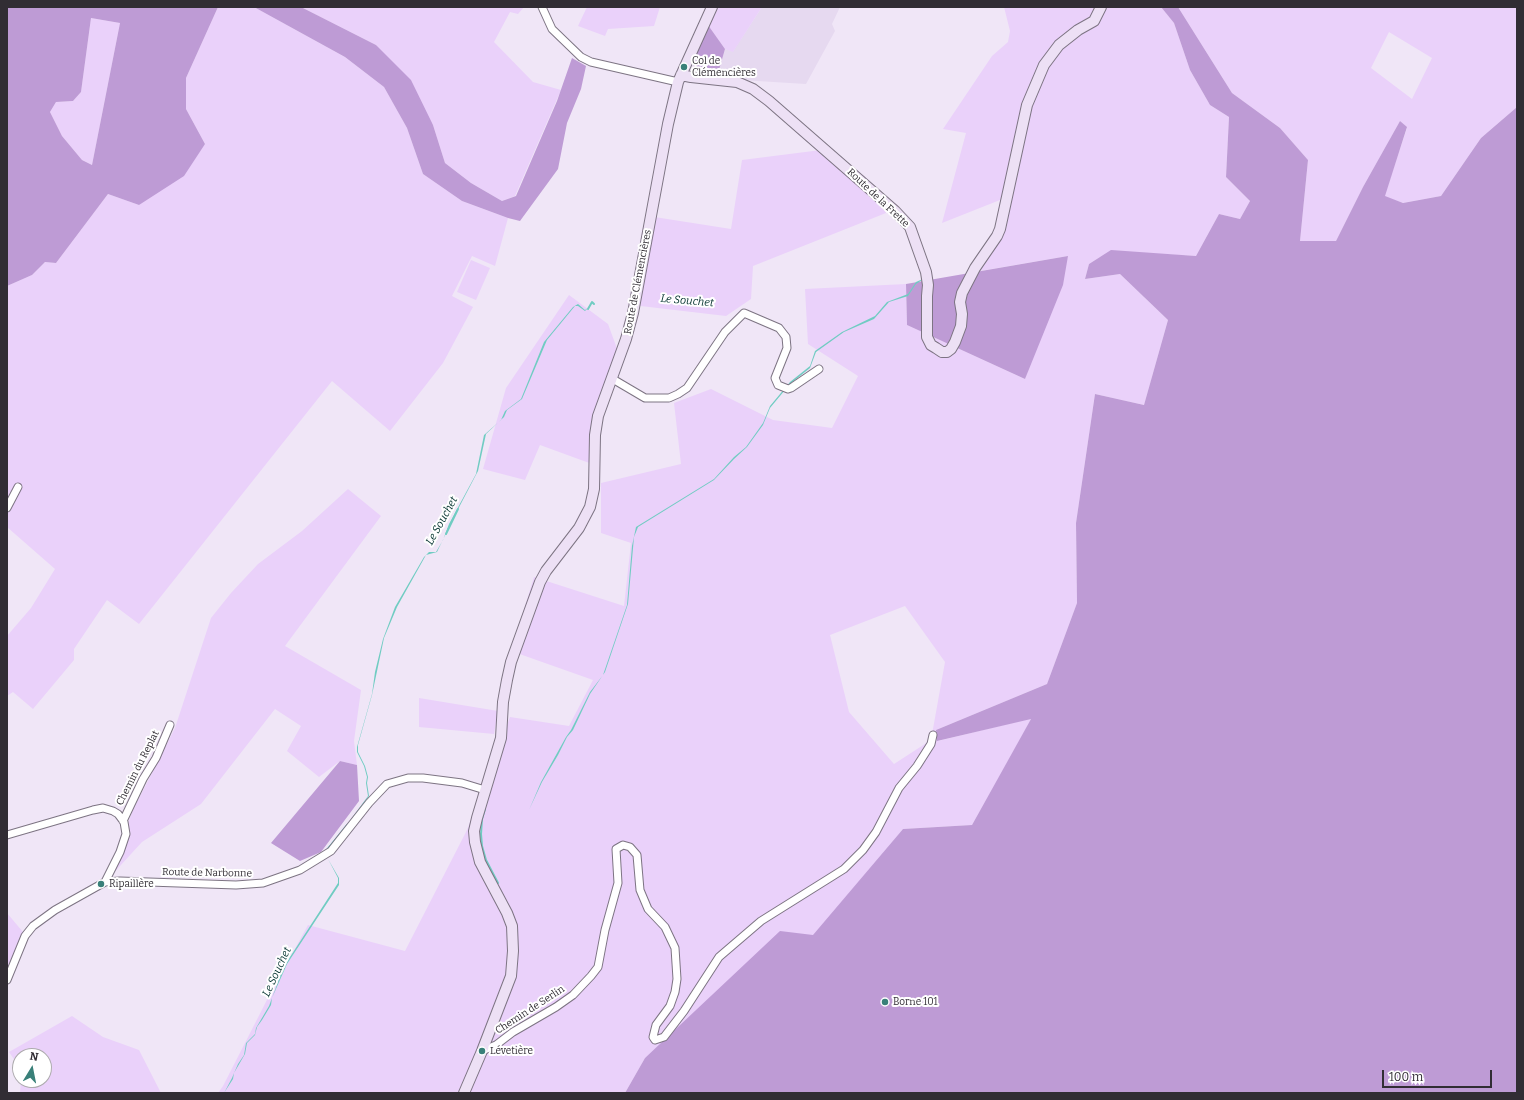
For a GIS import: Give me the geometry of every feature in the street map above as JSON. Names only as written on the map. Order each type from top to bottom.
[{"type":"street","points":[[542,7],[552,29],[580,57],[591,62],[679,78]]},
{"type":"street","name":"Route de Clémencières","points":[[464,1093],[511,976],[513,951],[512,926],[480,862],[474,831],[476,818],[501,738],[503,702],[511,662],[546,571],[571,540],[590,507],[595,482],[596,425],[601,404],[626,339],[633,313],[668,124],[679,78],[712,7]]},
{"type":"street","name":"Route de la Frette","points":[[679,78],[691,77],[737,82],[753,89],[769,101],[896,211],[910,227],[926,272],[928,285],[927,337],[931,345],[942,352],[947,352],[951,349],[959,335],[962,314],[960,302],[962,293],[975,268],[997,236],[1000,229],[1027,106],[1044,64],[1059,45],[1078,30],[1094,21],[1101,7]]},
{"type":"street","points":[[611,378],[645,398],[669,398],[678,394],[687,388],[725,332],[744,313],[779,328],[786,336],[788,348],[775,378],[778,385],[788,389],[791,388],[819,369]]},
{"type":"street","points":[[7,508],[18,487]]},
{"type":"street","name":"Chemin du Replat","points":[[123,821],[143,779],[159,753],[170,725]]},
{"type":"street","name":"Chemin de Serlin","points":[[482,1051],[496,1045],[513,1032],[556,1007],[573,995],[598,967],[605,930],[618,883],[616,849],[623,845],[630,847],[638,855],[640,890],[648,909],[665,927],[674,948],[677,979],[675,992],[670,1006],[656,1025],[653,1037],[655,1040],[659,1040],[664,1037],[684,1011],[719,957],[761,921],[844,869],[863,850],[876,832],[899,788],[917,766],[931,744],[933,735]]},
{"type":"street","name":"Route de Narbonne","points":[[7,980],[25,936],[33,926],[55,910],[105,882],[120,881],[236,885],[263,883],[300,870],[331,851],[369,803],[387,784],[408,778],[423,778],[462,783],[485,790]]},
{"type":"street","name":"Chemin du Replat","points":[[7,835],[93,810],[104,808],[113,811],[118,814],[123,821],[126,834],[125,841],[105,882]]},
{"type":"street","name":"Chemin de Serlin","points":[[487,1038],[496,1045]]},
{"type":"shaded area","points":[[7,7],[218,7],[186,78],[186,109],[205,144],[184,176],[139,205],[108,194],[56,263],[45,262],[32,275],[7,286]],"holes":[[[91,18],[120,23],[92,165],[82,160],[62,136],[50,112],[56,102],[73,101],[81,92]]]},
{"type":"shaded area","points":[[218,7],[254,7],[345,57],[384,87],[407,128],[423,174],[462,201],[508,218],[495,266],[472,256],[452,296],[473,307],[443,363],[390,431],[332,381],[139,624],[107,600],[74,649],[74,660],[33,709],[13,692],[7,696],[7,636],[31,608],[55,569],[7,527],[7,286],[32,275],[45,262],[56,263],[108,194],[139,205],[205,144],[186,109],[186,78]]},
{"type":"shaded area","points":[[254,7],[301,7],[376,45],[411,80],[433,125],[445,163],[471,183],[502,201],[516,196],[557,101],[572,58],[586,66],[581,89],[567,123],[558,169],[520,221],[462,201],[423,174],[407,128],[384,87],[345,57]]},
{"type":"shaded area","points":[[301,7],[524,7],[518,14],[510,12],[494,42],[533,82],[561,90],[515,196],[502,201],[471,183],[445,163],[433,125],[376,45]]},
{"type":"shaded area","points":[[587,7],[660,7],[654,26],[608,29],[605,36],[578,26]]},
{"type":"shaded area","points":[[716,7],[762,7],[733,52],[725,49],[708,25]]},
{"type":"shaded area","points":[[762,7],[840,7],[832,24],[835,31],[806,84],[717,77],[725,49],[733,51]]},
{"type":"shaded area","points":[[1004,7],[1161,7],[1174,23],[1190,70],[1210,105],[1229,117],[1226,177],[1250,201],[1240,219],[1219,214],[1196,256],[1157,254],[1100,257],[1089,264],[1085,279],[1120,274],[1168,320],[1144,405],[1095,394],[1076,523],[1077,603],[1047,684],[936,730],[938,741],[1032,718],[972,825],[903,829],[813,936],[645,1058],[625,1093],[218,1093],[308,925],[405,951],[467,830],[510,717],[569,726],[593,680],[511,651],[534,577],[624,606],[631,543],[601,533],[601,483],[681,464],[674,403],[711,389],[773,420],[832,428],[858,376],[808,344],[805,289],[906,284],[907,325],[1025,379],[1068,256],[974,272],[994,236],[1000,200],[942,223],[966,133],[943,129],[992,56],[1008,42],[1010,31]],"holes":[[[905,606],[945,662],[931,740],[894,764],[849,712],[830,635]]]},
{"type":"shaded area","points":[[1161,7],[1178,7],[1232,93],[1280,128],[1308,160],[1300,241],[1336,241],[1363,187],[1400,121],[1407,127],[1385,196],[1403,203],[1441,196],[1481,138],[1517,107],[1517,1093],[625,1093],[645,1058],[780,931],[813,935],[903,829],[972,825],[1031,719],[937,741],[936,730],[1047,684],[1077,603],[1076,523],[1095,394],[1144,405],[1168,320],[1120,274],[1085,279],[1089,264],[1111,250],[1196,256],[1219,214],[1240,219],[1250,201],[1226,177],[1229,117],[1210,105],[1190,70],[1174,23]]},
{"type":"shaded area","points":[[1178,7],[1517,7],[1517,107],[1481,138],[1441,196],[1403,203],[1384,197],[1407,128],[1400,121],[1363,187],[1336,241],[1300,241],[1308,160],[1280,128],[1232,93]],"holes":[[[1389,32],[1432,58],[1412,99],[1371,68]]]},
{"type":"shaded area","points":[[91,18],[120,23],[92,165],[82,160],[62,136],[50,112],[56,102],[73,101],[81,92]]},
{"type":"shaded area","points":[[708,25],[725,49],[717,77],[699,77],[690,59]]},
{"type":"shaded area","points":[[821,150],[896,209],[753,266],[751,299],[726,316],[632,305],[648,216],[731,229],[742,160]]},
{"type":"shaded area","points":[[1068,256],[1063,285],[1025,379],[907,325],[906,284]]},
{"type":"shaded area","points":[[471,260],[490,268],[476,300],[457,292]]},
{"type":"shaded area","points":[[925,278],[916,284],[908,296],[889,302],[874,319],[844,332],[816,352],[810,368],[790,384],[770,408],[763,425],[747,447],[714,480],[638,527],[634,537],[628,604],[603,675],[627,605],[632,546],[636,527],[714,479],[734,457],[746,447],[763,423],[770,406],[790,382],[810,366],[815,351],[842,332],[875,316],[887,302],[908,294],[916,282]]},
{"type":"shaded area","points":[[569,295],[608,324],[619,354],[609,376],[592,464],[540,445],[525,480],[483,469],[506,388]]},
{"type":"shaded area","points":[[578,304],[585,310],[589,307],[585,311],[578,306],[575,306],[547,340],[522,399],[507,410],[501,420],[505,411],[521,399],[544,342],[573,307]]},
{"type":"shaded area","points":[[498,422],[486,434],[478,471],[444,539],[449,524],[476,474],[484,435]]},
{"type":"shaded area","points":[[348,489],[381,516],[285,646],[361,690],[354,741],[357,765],[340,761],[319,777],[287,751],[301,726],[275,709],[201,804],[142,842],[109,878],[132,812],[175,728],[211,618],[231,593],[258,564],[302,531]]},
{"type":"shaded area","points":[[442,542],[437,552],[426,555],[429,552],[436,552]]},
{"type":"shaded area","points":[[426,555],[397,607],[384,638],[372,695],[358,745],[358,752],[365,766],[368,777],[367,783],[369,796],[333,844],[323,853],[346,826],[368,796],[366,783],[367,777],[364,766],[357,752],[357,747],[372,694],[375,672],[383,639],[395,607]]},
{"type":"shaded area","points":[[603,676],[590,694],[573,730],[567,737],[542,782],[529,810],[541,782],[571,730],[590,692]]},
{"type":"shaded area","points":[[419,698],[498,711],[494,734],[419,727]]},
{"type":"shaded area","points":[[340,761],[357,765],[359,801],[321,852],[300,861],[271,843]]},
{"type":"shaded area","points":[[328,859],[339,878],[339,885],[287,964],[272,998],[282,971],[290,957],[338,883],[338,878]]},
{"type":"shaded area","points":[[7,913],[28,938],[12,977],[7,973]]},
{"type":"shaded area","points":[[272,998],[271,1005],[257,1027],[255,1035],[247,1043],[245,1054],[234,1073],[244,1055],[246,1043],[255,1034],[256,1028]]},
{"type":"shaded area","points":[[72,1016],[103,1037],[139,1050],[161,1093],[20,1093],[20,1088],[52,1088],[52,1048],[16,1048]]},
{"type":"shaded area","points":[[234,1073],[233,1079],[224,1093],[232,1078]]},
{"type":"waterway","name":"Le Souchet","points":[[588,309],[592,302],[594,304]]},
{"type":"waterway","name":"Le Souchet","points":[[446,534],[458,509]]},
{"type":"waterway","points":[[485,809],[482,819],[482,846],[486,860],[498,883]]},
{"type":"waterway","name":"Le Souchet","points":[[327,850],[347,825]]},
{"type":"place","name":"Col de Clémencières","points":[[684,67]]},
{"type":"place","name":"Ripaillère","points":[[101,884]]},
{"type":"place","name":"Borne 101","points":[[885,1002]]},
{"type":"place","name":"Lévetière","points":[[482,1051]]}]
